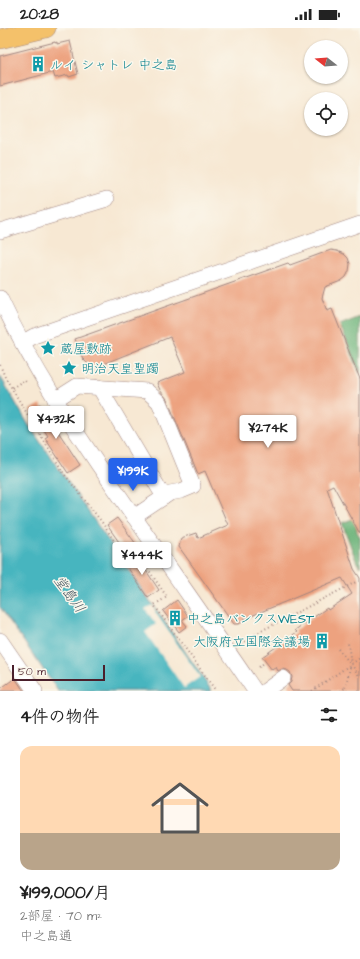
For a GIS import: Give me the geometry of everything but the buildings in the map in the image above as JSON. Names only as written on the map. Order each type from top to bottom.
[{"type":"main road","points":[[0,39],[46,28]]},
{"type":"street","points":[[0,231],[107,199]]},
{"type":"street","points":[[22,343],[34,336],[360,224]]},
{"type":"street","points":[[0,298],[22,343],[55,400],[94,459],[255,691]]},
{"type":"street","points":[[55,400],[78,386],[147,391],[159,402],[193,486],[167,495],[134,517]]},
{"type":"street","points":[[102,388],[167,495]]},
{"type":"street","points":[[0,640],[35,691]]},
{"type":"street","points":[[265,691],[283,678]]},
{"type":"path","points":[[0,365],[12,388],[65,475],[101,521],[125,557],[135,550],[167,596],[154,605],[216,691]]},
{"type":"path","points":[[12,388],[24,380],[26,382]]},
{"type":"path","points":[[242,644],[257,633],[356,582]]},
{"type":"path","points":[[340,691],[345,688],[352,664],[348,643]]},
{"type":"path","points":[[338,649],[352,664],[360,677]]},
{"type":"path","points":[[312,691],[360,658]]},
{"type":"path","points":[[258,667],[264,663]]},
{"type":"green space","points":[[360,317],[360,373],[340,325]]},
{"type":"green space","points":[[355,518],[357,532],[360,537],[360,567],[357,563],[342,523]]},
{"type":"water","name":"堂島川","points":[[0,376],[28,424],[212,691],[58,691],[0,607]]},
{"type":"pier","points":[[152,605],[156,611],[155,612],[200,677],[184,688],[145,632],[156,624],[145,609]]},
{"type":"place","name":"ルイ シャトレ 中之島","points":[[38,64]]},
{"type":"place","name":"蔵屋敷跡","points":[[48,348]]},
{"type":"place","name":"明治天皇聖躅","points":[[69,368]]},
{"type":"place","name":"中之島バンクスWEST","points":[[175,618]]},
{"type":"place","name":"大阪府立国際会議場","points":[[322,641]]}]
